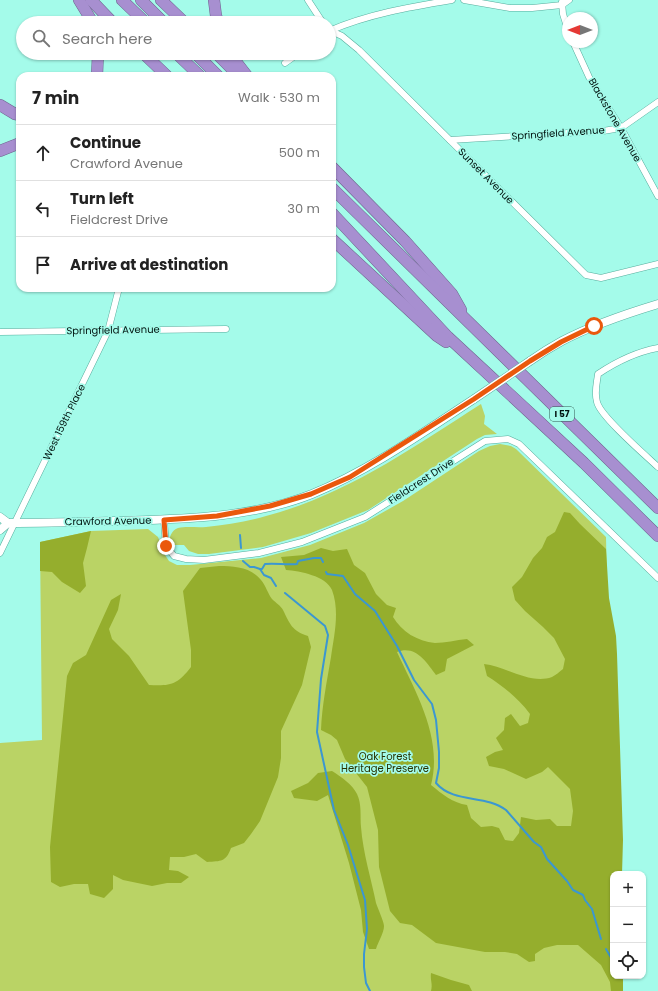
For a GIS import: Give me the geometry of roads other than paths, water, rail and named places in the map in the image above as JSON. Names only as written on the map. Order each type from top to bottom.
[{"type":"highway","points":[[79,0],[89,16]]},
{"type":"highway","points":[[91,0],[106,16]]},
{"type":"highway","points":[[122,0],[139,16]]},
{"type":"highway","points":[[141,0],[157,16]]},
{"type":"highway","points":[[161,0],[178,16]]},
{"type":"highway","points":[[214,0],[216,16]]},
{"type":"highway","points":[[97,72],[98,60]]},
{"type":"highway","points":[[150,60],[163,72]]},
{"type":"highway","points":[[183,60],[196,72]]},
{"type":"highway","points":[[202,60],[214,72]]},
{"type":"highway","points":[[223,60],[235,72]]},
{"type":"highway","points":[[235,60],[244,72]]},
{"type":"highway","points":[[0,105],[16,114]]},
{"type":"highway","points":[[0,151],[16,145]]},
{"type":"highway","points":[[336,171],[405,241],[452,294],[467,321]]},
{"type":"highway","name":"I 57","points":[[336,192],[658,508]]},
{"type":"highway","name":"I 57","points":[[336,216],[448,337],[584,463],[658,536]]},
{"type":"highway","points":[[336,243],[437,336],[476,362]]},
{"type":"main road","name":"Crawford Avenue","points":[[11,523],[164,520],[217,516],[270,506],[311,494],[350,477],[561,342],[594,326],[658,304]]},
{"type":"main road","points":[[0,517],[11,523],[0,530]]},
{"type":"street","points":[[308,0],[318,16]]},
{"type":"street","points":[[336,29],[367,18],[405,8],[452,0]]},
{"type":"street","points":[[464,0],[510,8],[532,8],[569,0]]},
{"type":"street","points":[[562,2],[563,12]]},
{"type":"street","name":"Sunset Avenue","points":[[336,34],[342,36],[359,50],[586,275],[601,278],[658,264]]},
{"type":"street","name":"Blackstone Avenue","points":[[576,48],[589,77],[621,128],[658,196]]},
{"type":"street","points":[[285,63],[289,60]]},
{"type":"street","name":"Springfield Avenue","points":[[450,140],[603,131],[621,128],[658,102]]},
{"type":"street","name":"West 159th Place","points":[[0,553],[11,523],[108,330],[118,292]]},
{"type":"street","name":"Springfield Avenue","points":[[0,332],[226,329]]},
{"type":"street","points":[[658,348],[651,349],[616,362],[598,374],[596,390],[597,403],[603,414],[658,467]]},
{"type":"street","name":"Fieldcrest Drive","points":[[164,520],[166,546],[174,556],[186,559],[204,560],[259,553],[302,542],[365,517],[485,441],[508,439],[519,444],[658,578]]},
{"type":"waterway","points":[[240,535],[241,548]]},
{"type":"waterway","points":[[260,569],[262,569],[265,564],[297,564],[298,561],[314,558],[321,558],[323,562]]},
{"type":"waterway","points":[[243,561],[250,567],[260,569],[264,575],[271,578],[276,586]]},
{"type":"waterway","points":[[326,572],[327,574],[343,576],[355,594],[375,611],[397,646],[414,680],[432,704],[436,720],[439,752],[439,768],[436,783],[443,790],[452,794],[489,802],[506,810],[534,842],[541,847],[547,859],[573,890],[583,895],[592,909],[601,939]]},
{"type":"waterway","points":[[285,593],[325,626],[328,635],[321,679],[317,732],[334,810],[348,845],[365,900],[367,929],[364,967],[366,983],[370,991]]},
{"type":"waterway","points":[[606,949],[610,956]]},
{"type":"park label","name":"Oak Forest Heritage Preserve","points":[[385,762]]}]
